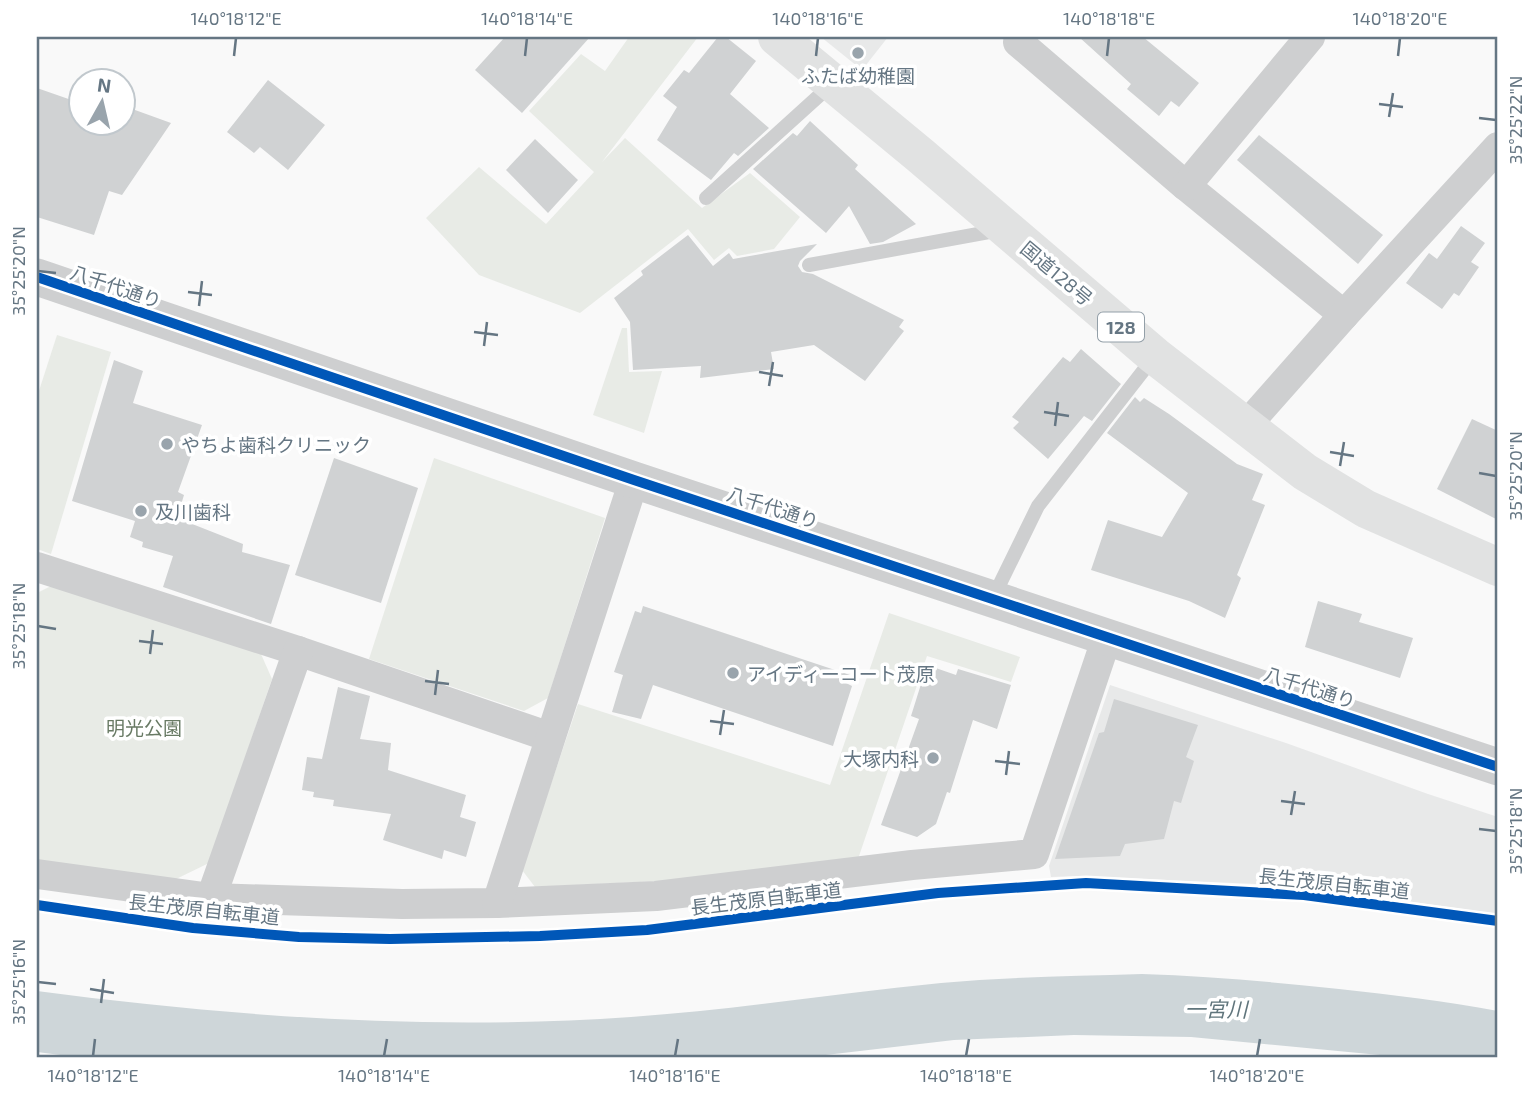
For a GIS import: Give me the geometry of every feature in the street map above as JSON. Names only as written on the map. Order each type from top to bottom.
[{"type":"highway","name":"国道128号","points":[[778,37],[1155,356],[1305,472],[1366,509],[1498,567]]},
{"type":"street","points":[[1022,37],[1018,42],[1186,186],[1344,315]]},
{"type":"street","points":[[1186,186],[1310,37]]},
{"type":"street","points":[[1245,427],[1498,147]]},
{"type":"street","name":"八千代通り","points":[[37,277],[634,480],[1498,768]]},
{"type":"street","points":[[498,903],[634,480]]},
{"type":"street","points":[[37,567],[298,650],[550,737]]},
{"type":"street","points":[[37,874],[211,898],[402,904],[498,903],[656,896],[912,865],[1034,854],[1107,638]]},
{"type":"street","points":[[211,898],[298,650]]},
{"type":"lane","points":[[706,198],[833,82]]},
{"type":"lane","points":[[809,265],[1004,229]]},
{"type":"lane","points":[[992,599],[1038,506],[1155,356]]},
{"type":"shaded area","name":"ふたば幼稚園","points":[[821,37],[888,37],[862,70]]},
{"type":"shaded area","points":[[1110,685],[1498,817],[1498,914],[1301,886],[1051,877],[1049,866]]},
{"type":"green space","points":[[629,37],[698,37],[602,162],[625,138],[702,208],[750,173],[800,217],[774,249],[737,256],[729,248],[714,260],[688,229],[580,313],[479,275],[426,218],[479,167],[546,224],[594,172],[529,111],[581,54],[605,71]]},
{"type":"green space","points":[[622,328],[627,328],[629,372],[662,371],[644,433],[593,415]]},
{"type":"green space","points":[[57,335],[111,352],[51,554],[37,549],[37,397]]},
{"type":"green space","points":[[434,458],[605,518],[548,698],[524,711],[369,659]]},
{"type":"green space","name":"明光公園","points":[[53,585],[261,654],[272,679],[209,863],[172,881],[37,861],[37,593]]},
{"type":"green space","points":[[889,613],[1020,657],[1011,682],[927,656],[858,859],[701,879],[535,887],[522,870],[578,704],[830,785]]},
{"type":"water","name":"一宮川","points":[[1142,974],[1314,986],[1419,998],[1498,1011],[1498,1058],[1411,1058],[1191,1037],[1074,1035],[954,1040],[800,1058],[84,1058],[37,1052],[37,991],[185,1008],[333,1019],[407,1022],[556,1021],[670,1014],[966,981]]},
{"type":"building","points":[[505,37],[590,37],[522,113],[475,70]]},
{"type":"building","points":[[718,37],[726,37],[756,61],[730,94],[769,128],[738,156],[734,153],[711,180],[657,140],[677,107],[663,96],[684,70],[689,73]]},
{"type":"building","points":[[1079,37],[1143,37],[1199,83],[1179,107],[1171,101],[1159,116],[1127,89],[1131,84]]},
{"type":"building","points":[[268,80],[325,125],[288,170],[260,147],[254,153],[227,132]]},
{"type":"building","points":[[37,88],[66,98],[66,136],[136,136],[136,110],[171,123],[122,195],[109,191],[94,235],[37,217]]},
{"type":"building","points":[[810,121],[858,165],[855,169],[916,224],[883,242],[870,244],[849,206],[826,233],[753,169],[793,133],[797,136]]},
{"type":"building","points":[[1259,135],[1383,235],[1358,264],[1237,160]]},
{"type":"building","points":[[535,139],[578,180],[548,213],[506,170]]},
{"type":"building","points":[[1461,226],[1485,243],[1471,262],[1479,267],[1459,296],[1454,293],[1442,309],[1406,283],[1429,253],[1437,259]]},
{"type":"building","points":[[688,235],[713,266],[729,253],[733,259],[817,244],[800,261],[798,266],[802,272],[813,274],[904,320],[899,327],[904,331],[865,381],[814,345],[771,352],[774,369],[700,378],[701,366],[633,370],[630,322],[614,298],[643,275],[641,271]]},
{"type":"building","points":[[1081,349],[1121,384],[1092,421],[1084,416],[1048,459],[1013,428],[1019,422],[1012,417],[1063,357],[1070,362]]},
{"type":"building","points":[[114,360],[143,371],[133,403],[202,425],[178,492],[184,495],[177,518],[243,544],[242,552],[290,565],[271,624],[163,587],[173,556],[142,547],[143,542],[130,537],[135,521],[72,501]]},
{"type":"building","points":[[1135,397],[1140,402],[1144,398],[1169,414],[1237,464],[1263,474],[1252,500],[1265,505],[1237,575],[1241,578],[1225,618],[1189,601],[1091,570],[1108,520],[1162,537],[1188,493],[1107,433]]},
{"type":"building","points":[[1472,419],[1498,431],[1498,520],[1437,489]]},
{"type":"building","points":[[334,458],[418,488],[381,603],[295,575]]},
{"type":"building","points":[[1318,601],[1362,614],[1359,622],[1413,638],[1400,678],[1305,647]]},
{"type":"building","name":"アイディーコート茂原","points":[[643,606],[850,675],[846,683],[852,686],[833,746],[653,685],[641,719],[612,712],[623,675],[614,672],[635,611],[641,613]]},
{"type":"building","name":"大塚内科","points":[[927,665],[956,675],[958,669],[1011,685],[997,729],[973,720],[950,793],[947,792],[936,824],[917,837],[881,825],[919,719],[911,716]]},
{"type":"building","points":[[338,687],[370,696],[360,739],[391,743],[388,770],[466,795],[460,817],[476,822],[466,857],[444,850],[442,859],[383,840],[391,814],[333,806],[334,800],[313,797],[314,792],[302,790],[307,757],[322,759]]},
{"type":"building","points":[[1114,699],[1198,725],[1186,757],[1194,761],[1181,803],[1174,801],[1164,839],[1125,844],[1120,856],[1055,859],[1099,733],[1104,732]]},
{"type":"cycle path","points":[[37,277],[634,480],[1498,767]]},
{"type":"cycle path","name":"長生茂原自転車道","points":[[37,905],[193,928],[299,937],[390,939],[540,936],[647,930],[938,893],[1086,883],[1304,895],[1498,921]]},
{"type":"place","name":"ふたば幼稚園","points":[[858,53]]},
{"type":"place","name":"やちよ歯科クリニック","points":[[167,444]]},
{"type":"place","name":"及川歯科","points":[[141,511]]},
{"type":"place","name":"アイディーコート茂原","points":[[733,673]]},
{"type":"place","name":"大塚内科","points":[[933,758]]}]
